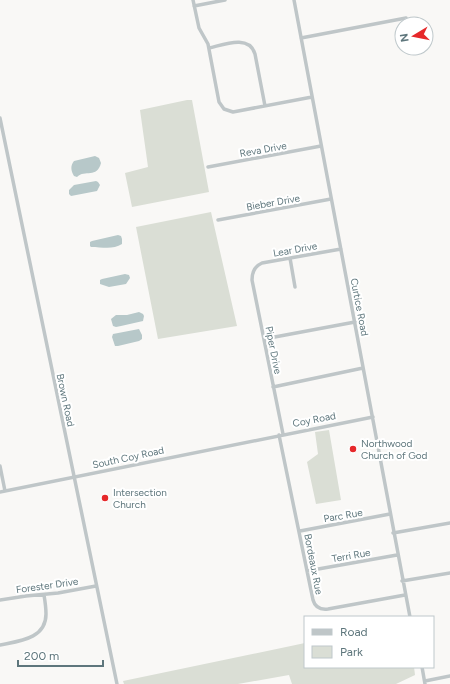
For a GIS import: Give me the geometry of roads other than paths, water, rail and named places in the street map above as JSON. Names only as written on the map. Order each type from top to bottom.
[{"type":"street","points":[[193,0],[199,28],[206,38],[209,48],[219,100],[222,108],[233,112],[312,97]]},
{"type":"street","points":[[194,6],[226,0]]},
{"type":"street","name":"Curtice Road","points":[[294,0],[373,416],[402,582],[410,616]]},
{"type":"street","points":[[301,38],[394,20]]},
{"type":"street","points":[[209,48],[241,42],[251,46],[255,54],[265,106]]},
{"type":"street","name":"Brown Road","points":[[0,118],[117,684]]},
{"type":"street","name":"Reva Drive","points":[[208,167],[321,146]]},
{"type":"street","name":"Bieber Drive","points":[[218,220],[331,199]]},
{"type":"street","name":"Lear Drive","points":[[254,270],[262,263],[341,249]]},
{"type":"street","points":[[290,258],[295,287]]},
{"type":"street","name":"Piper Drive","points":[[254,270],[252,280],[281,434]]},
{"type":"street","points":[[264,339],[354,322]]},
{"type":"street","points":[[273,387],[363,368]]},
{"type":"street","name":"Coy Road","points":[[259,439],[373,416]]},
{"type":"street","name":"Bordeaux Rue","points":[[281,434],[307,571],[316,606],[322,609],[405,595]]},
{"type":"street","name":"South Coy Road","points":[[0,492],[259,439]]},
{"type":"street","points":[[0,466],[5,491]]},
{"type":"street","name":"Parc Rue","points":[[300,531],[390,514]]},
{"type":"street","points":[[393,533],[450,523]]},
{"type":"street","name":"Terri Rue","points":[[307,571],[397,555]]},
{"type":"street","points":[[402,582],[450,573]]},
{"type":"street","name":"Forester Drive","points":[[0,600],[14,597],[58,594],[96,586]]},
{"type":"street","points":[[0,645],[26,640],[37,634],[43,626],[45,620],[46,614],[44,595]]},
{"type":"street","points":[[422,668],[425,682],[450,676]]},
{"type":"place","name":"Northwood Church of God","points":[[353,449]]},
{"type":"place","name":"Intersection Church","points":[[105,498]]}]
